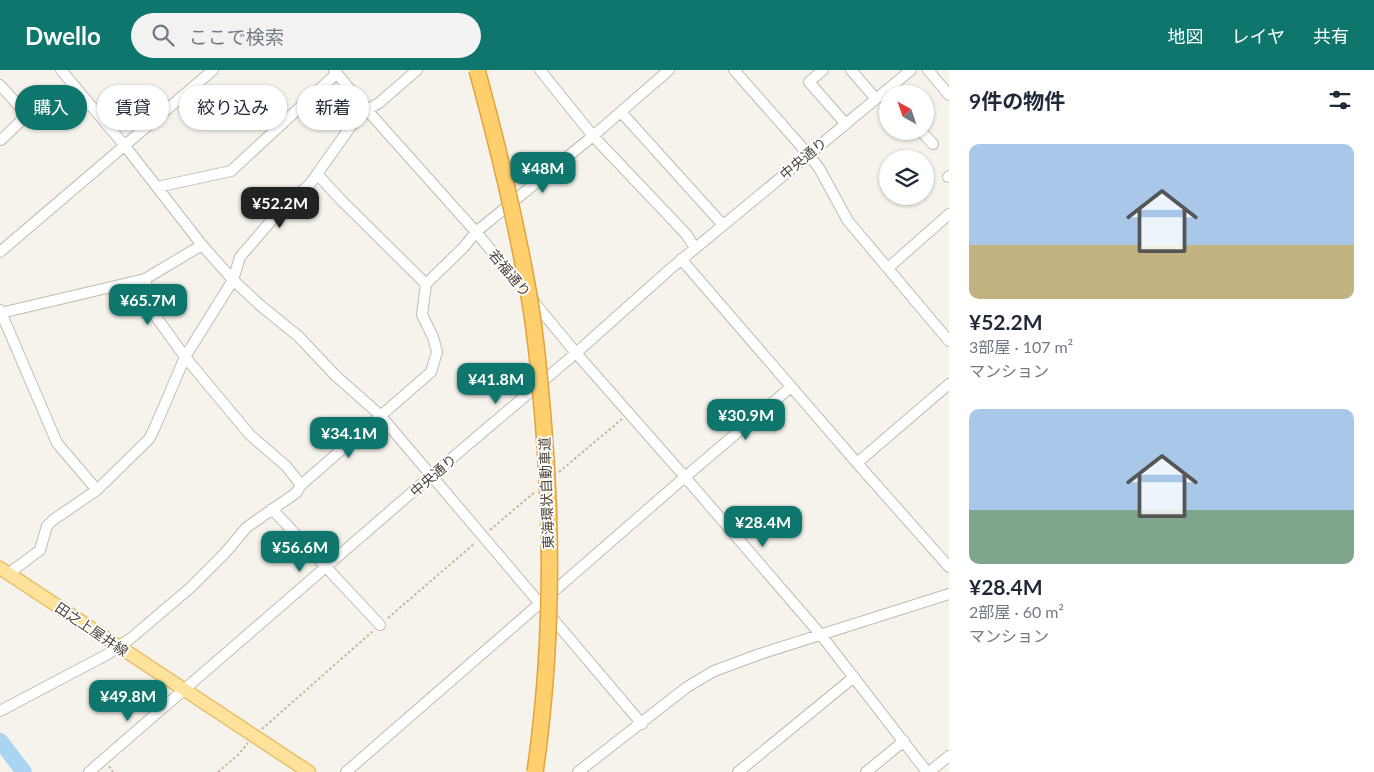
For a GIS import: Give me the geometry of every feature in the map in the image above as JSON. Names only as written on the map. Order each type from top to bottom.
[{"type":"highway","name":"東海環状自動車道","points":[[477,70],[512,208],[527,282],[539,370],[549,531],[549,604],[545,678],[535,772]]},
{"type":"main road","name":"田之上屋井線","points":[[4,571],[309,772]]},
{"type":"street","points":[[61,70],[125,146],[202,245],[233,280],[298,336],[336,376],[380,415],[642,724]]},
{"type":"street","points":[[0,252],[213,70]]},
{"type":"street","points":[[369,109],[417,70]]},
{"type":"street","points":[[540,70],[593,136],[686,234],[695,248]]},
{"type":"street","points":[[0,711],[108,654],[130,639],[190,588],[226,553],[247,527],[296,493],[301,485],[430,372],[437,352],[433,337],[422,315],[426,284],[464,247],[476,232],[593,136],[669,70]]},
{"type":"street","points":[[734,70],[808,154],[819,168],[848,220],[949,341]]},
{"type":"street","points":[[823,70],[809,82],[845,123]]},
{"type":"street","points":[[851,70],[876,99]]},
{"type":"street","name":"中央通り","points":[[895,85],[911,70]]},
{"type":"street","points":[[928,70],[949,95]]},
{"type":"street","points":[[157,187],[231,171],[336,71]]},
{"type":"street","name":"若福通り","points":[[336,71],[347,85]]},
{"type":"street","points":[[0,86],[27,115],[1,140]]},
{"type":"street","name":"中央通り","points":[[89,772],[576,353],[681,259],[879,97]]},
{"type":"street","name":"若福通り","points":[[369,112],[476,232],[576,353],[685,476],[821,635],[928,772]]},
{"type":"street","points":[[621,112],[723,225]]},
{"type":"street","points":[[4,571],[40,550],[47,526],[97,490],[149,439],[185,358],[233,280],[240,257],[277,214],[310,184],[348,130]]},
{"type":"street","points":[[929,140],[933,144]]},
{"type":"street","points":[[317,174],[426,284]]},
{"type":"street","points":[[888,268],[949,214]]},
{"type":"street","points":[[97,490],[57,443],[1,312],[145,279],[202,245]]},
{"type":"street","points":[[681,259],[949,567]]},
{"type":"street","points":[[145,279],[154,314],[185,358],[250,434],[286,466],[301,485]]},
{"type":"street","points":[[857,463],[949,384]]},
{"type":"street","points":[[346,772],[685,476],[791,387]]},
{"type":"street","points":[[272,510],[380,625]]},
{"type":"street","points":[[578,772],[688,687],[714,670],[949,594]]},
{"type":"street","points":[[738,772],[854,676]]},
{"type":"street","points":[[866,772],[904,741]]},
{"type":"street","points":[[928,772],[949,756]]},
{"type":"path","points":[[556,474],[630,413]]},
{"type":"path","points":[[218,772],[238,755],[254,735],[482,536],[541,487]]},
{"type":"waterway","points":[[0,741],[24,772]]}]
